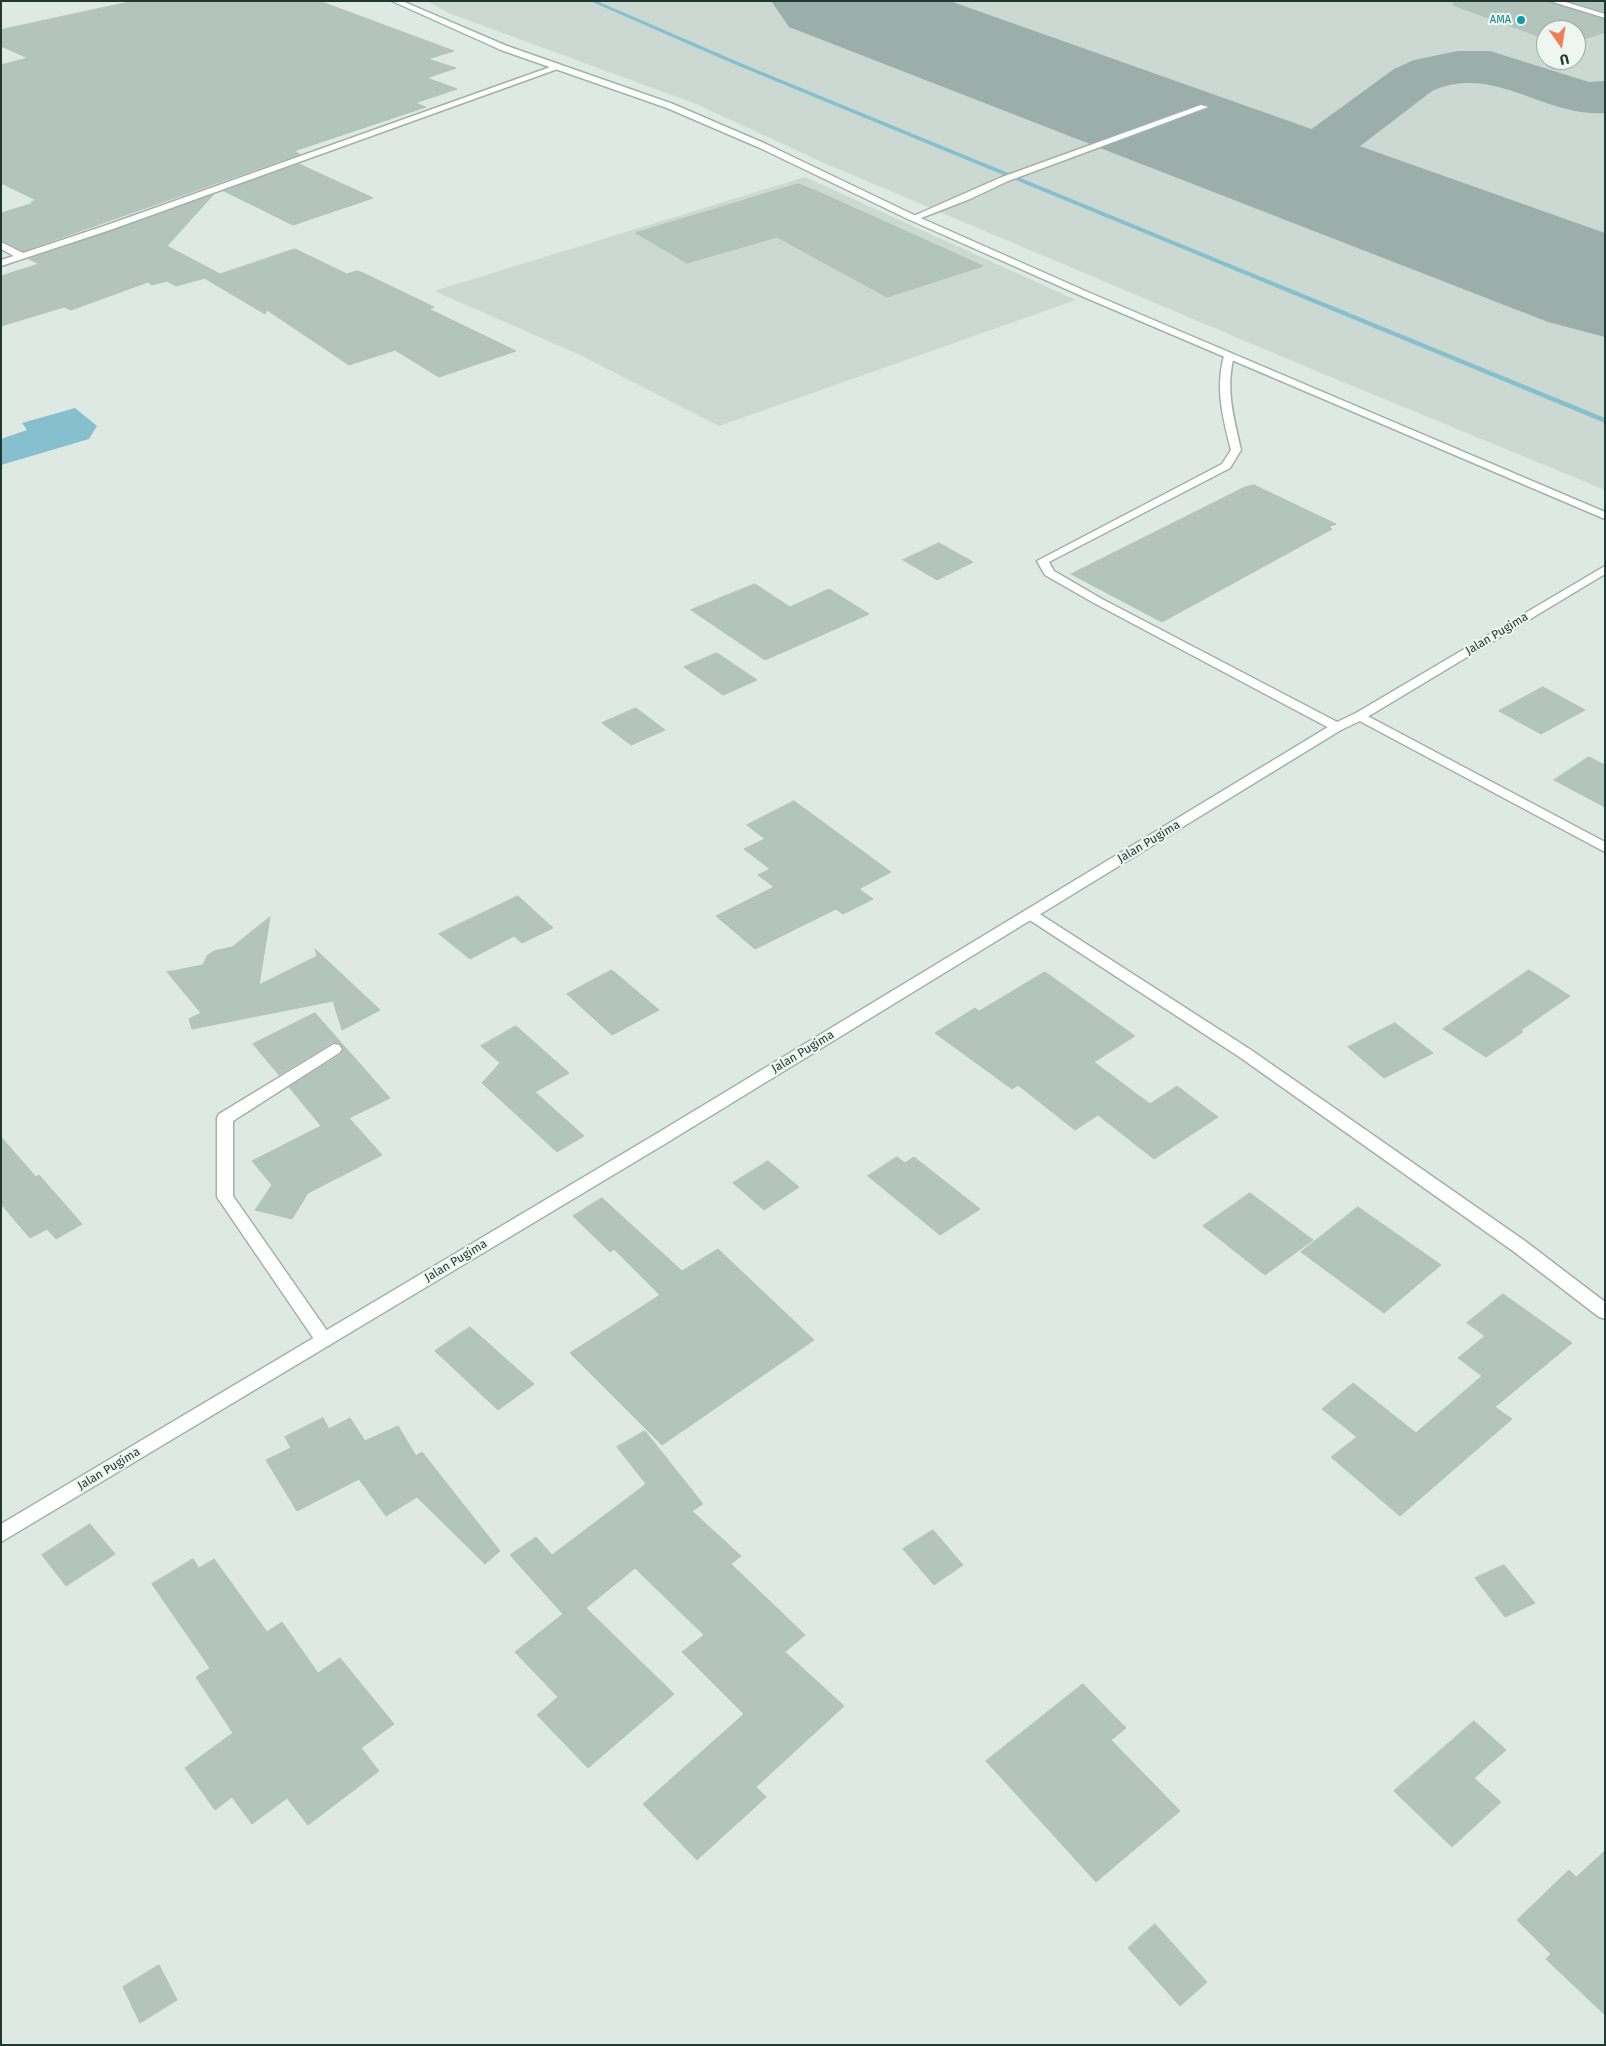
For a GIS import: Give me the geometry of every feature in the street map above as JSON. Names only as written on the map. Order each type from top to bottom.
[{"type":"street","points":[[395,1],[504,48],[670,106],[763,146],[913,218],[1229,356],[1605,516]]},
{"type":"street","points":[[1553,1],[1605,16]]},
{"type":"street","points":[[1,263],[340,146],[559,66]]},
{"type":"street","points":[[913,218],[967,197],[1005,179],[1204,107]]},
{"type":"street","points":[[1,245],[22,256]]},
{"type":"street","points":[[1229,356],[1224,369],[1223,397],[1236,450],[1226,466],[1043,561],[1049,573],[1337,727]]},
{"type":"street","name":"Jalan Pugima","points":[[1,1534],[662,1138],[1337,727],[1360,716],[1605,569]]},
{"type":"street","points":[[1360,716],[1605,848]]},
{"type":"street","points":[[1030,914],[1254,1060],[1519,1246],[1605,1312]]},
{"type":"street","points":[[324,1340],[225,1197],[225,1118],[334,1050]]},
{"type":"shaded area","points":[[427,1],[1536,1],[1605,20],[1605,490],[1309,368],[824,163],[696,104],[451,14]]},
{"type":"shaded area","points":[[805,177],[1076,300],[719,426],[578,354],[434,291]]},
{"type":"water","points":[[75,408],[97,426],[89,439],[1,465],[1,439],[27,430],[22,423]]},
{"type":"building","points":[[134,1],[319,1],[454,51],[428,59],[456,68],[427,78],[457,89],[415,103],[426,107],[294,151],[300,154],[23,251],[1,240],[1,213],[34,203],[31,202],[36,200],[1,183],[1,65],[28,58],[1,46],[1,30]]},
{"type":"building","points":[[1454,1],[1548,1],[1605,20],[1605,32],[1586,39],[1586,20],[1536,20],[1536,35],[1453,5]]},
{"type":"building","points":[[1569,1],[1605,1],[1605,12]]},
{"type":"building","points":[[299,164],[373,198],[293,225],[224,191]]},
{"type":"building","points":[[798,184],[983,266],[887,297],[777,237],[687,263],[636,233]]},
{"type":"building","points":[[213,195],[167,246],[220,274],[176,286],[167,281],[152,285],[148,282],[71,310],[64,307],[1,326],[1,276],[39,264],[29,259]]},
{"type":"building","points":[[295,249],[347,274],[356,271],[361,272],[434,307],[429,309],[516,351],[439,377],[395,350],[349,365],[267,310],[265,314],[206,279]]},
{"type":"building","points":[[1254,485],[1336,524],[1329,527],[1332,529],[1162,622],[1071,574],[1245,487]]},
{"type":"building","points":[[939,543],[973,562],[937,580],[903,560]]},
{"type":"building","points":[[755,584],[790,607],[829,589],[869,614],[765,660],[691,610]]},
{"type":"building","points":[[717,653],[757,680],[723,695],[684,667]]},
{"type":"building","points":[[1543,687],[1585,710],[1541,734],[1499,711]]},
{"type":"building","points":[[636,708],[665,730],[631,745],[602,723]]},
{"type":"building","points":[[1589,757],[1605,765],[1605,807],[1554,780]]},
{"type":"building","points":[[794,801],[891,872],[859,889],[873,899],[843,914],[836,909],[755,949],[716,916],[774,887],[758,875],[770,869],[744,849],[765,839],[747,825]]},
{"type":"building","points":[[518,896],[553,928],[522,943],[514,936],[470,959],[439,934]]},
{"type":"building","points":[[270,917],[259,985],[317,956],[315,949],[380,1010],[342,1030],[333,1001],[192,1029],[189,1019],[201,1013],[167,972],[203,965],[207,956],[214,951],[232,947]]},
{"type":"building","points":[[612,970],[659,1010],[612,1035],[567,994]]},
{"type":"building","points":[[1529,970],[1570,996],[1521,1030],[1523,1032],[1486,1057],[1443,1029]]},
{"type":"building","points":[[1045,972],[1135,1036],[1094,1062],[1150,1104],[1177,1086],[1218,1117],[1154,1159],[1098,1115],[1075,1130],[1018,1085],[1012,1089],[935,1033],[975,1008],[979,1011]]},
{"type":"building","points":[[315,1013],[390,1098],[349,1118],[382,1155],[308,1193],[292,1219],[255,1210],[272,1185],[252,1161],[321,1126],[289,1087],[340,1055],[344,1049],[339,1043],[333,1042],[279,1075],[253,1044]]},
{"type":"building","points":[[1395,1023],[1433,1053],[1384,1078],[1348,1047]]},
{"type":"building","points":[[516,1026],[569,1073],[535,1092],[584,1136],[557,1152],[482,1083],[500,1063],[481,1046]]},
{"type":"building","points":[[1,1137],[36,1177],[39,1175],[82,1224],[56,1239],[47,1229],[30,1238],[1,1204]]},
{"type":"building","points":[[897,1157],[905,1163],[914,1157],[980,1209],[940,1235],[868,1176]]},
{"type":"building","points":[[768,1161],[799,1187],[764,1210],[733,1183]]},
{"type":"building","points":[[1250,1193],[1313,1240],[1265,1275],[1203,1226]]},
{"type":"building","points":[[602,1198],[682,1271],[718,1249],[814,1340],[662,1445],[570,1353],[660,1295],[614,1249],[610,1252],[573,1216]]},
{"type":"building","points":[[1358,1207],[1441,1265],[1384,1313],[1301,1252]]},
{"type":"building","points":[[1503,1294],[1572,1343],[1495,1407],[1512,1419],[1400,1516],[1331,1457],[1357,1437],[1322,1409],[1353,1383],[1416,1433],[1482,1376],[1458,1358],[1485,1336],[1467,1323]]},
{"type":"building","points":[[470,1327],[534,1384],[498,1410],[435,1351]]},
{"type":"building","points":[[323,1418],[329,1429],[350,1418],[365,1441],[398,1426],[416,1456],[422,1452],[500,1551],[485,1564],[417,1497],[386,1516],[359,1479],[297,1511],[266,1460],[291,1448],[285,1437]]},
{"type":"building","points":[[645,1431],[703,1504],[692,1511],[741,1556],[731,1564],[805,1635],[785,1652],[844,1706],[756,1787],[766,1797],[697,1860],[643,1804],[744,1714],[682,1652],[704,1635],[635,1568],[586,1608],[674,1694],[588,1768],[537,1715],[558,1697],[515,1652],[563,1614],[510,1555],[536,1537],[552,1555],[646,1484],[617,1447]]},
{"type":"building","points":[[90,1524],[115,1554],[66,1586],[42,1555]]},
{"type":"building","points":[[933,1530],[963,1565],[934,1585],[903,1549]]},
{"type":"building","points":[[193,1559],[199,1568],[214,1559],[267,1632],[282,1622],[318,1673],[340,1658],[394,1724],[361,1748],[379,1771],[308,1825],[287,1798],[252,1824],[232,1797],[215,1810],[185,1768],[233,1733],[196,1677],[210,1668],[152,1584]]},
{"type":"building","points":[[1504,1565],[1535,1603],[1505,1617],[1475,1578]]},
{"type":"building","points":[[1083,1684],[1126,1728],[1111,1740],[1180,1811],[1096,1882],[986,1761]]},
{"type":"building","points":[[1474,1721],[1506,1750],[1474,1778],[1501,1802],[1452,1847],[1394,1791]]},
{"type":"building","points":[[1605,1851],[1605,2015],[1546,1959],[1551,1954],[1517,1920],[1569,1870],[1576,1877]]},
{"type":"building","points":[[1155,1924],[1207,1982],[1180,2006],[1128,1948]]},
{"type":"building","points":[[159,1965],[177,2000],[140,2023],[123,1987]]},
{"type":"waterway","points":[[592,1],[736,63],[1605,421]]},
{"type":"taxiway","points":[[1322,148],[1413,80],[1433,71],[1458,67],[1490,67],[1588,98],[1605,97]]},
{"type":"runway","points":[[832,1],[1605,288]]},
{"type":"place","name":"AMA","points":[[1521,20]]}]
